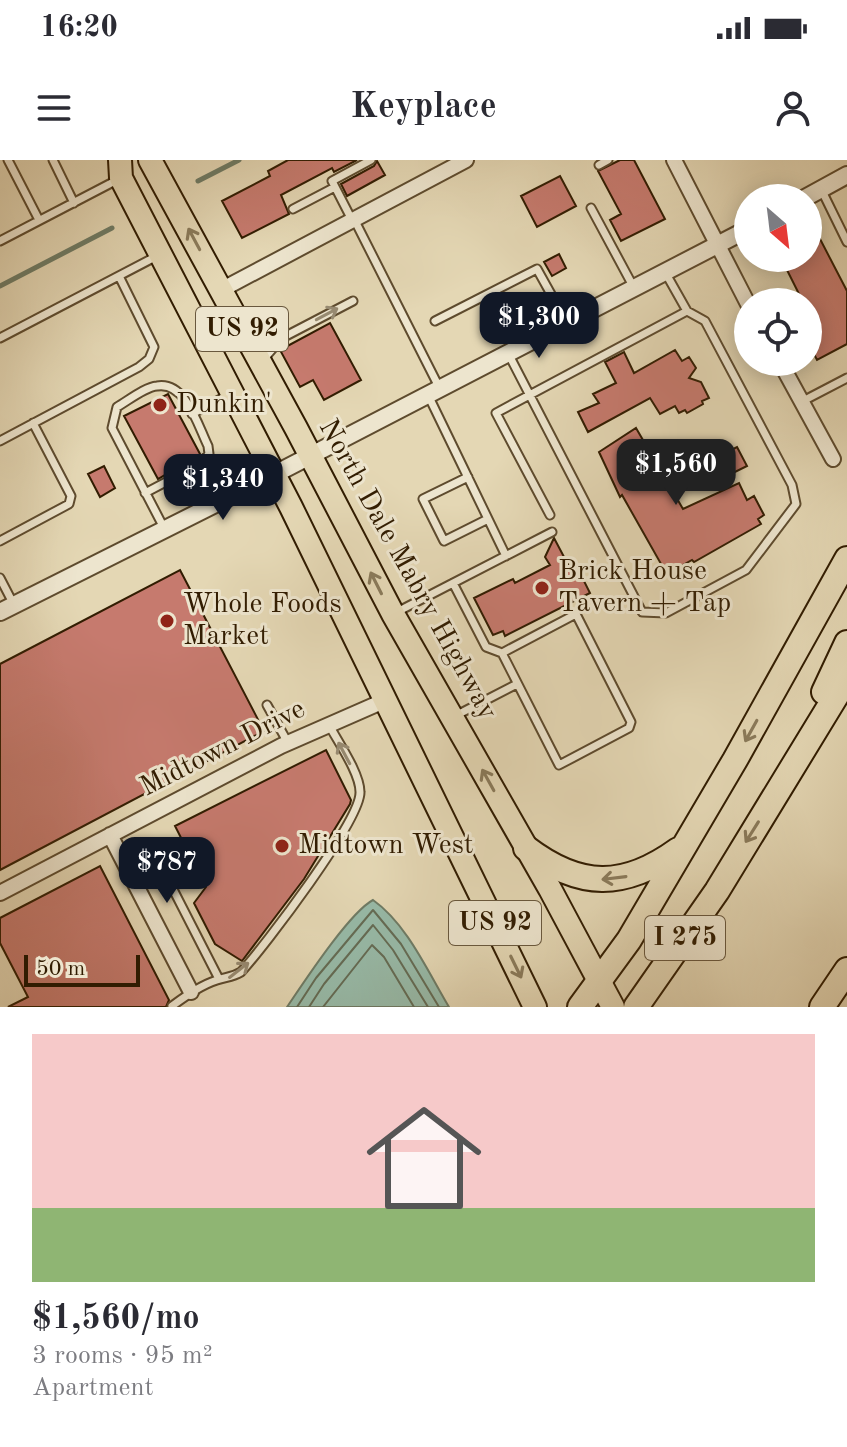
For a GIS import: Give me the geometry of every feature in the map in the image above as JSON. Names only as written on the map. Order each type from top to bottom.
[{"type":"highway","points":[[580,1007],[629,940],[847,559]]},
{"type":"highway","points":[[784,782],[847,643]]},
{"type":"highway","name":"I 275","points":[[642,1000],[717,891],[847,678]]},
{"type":"highway","points":[[526,848],[540,859],[567,872],[604,881],[637,874],[683,846]]},
{"type":"highway","points":[[822,1007],[847,970]]},
{"type":"main road","name":"North Dale Mabry Highway","points":[[150,160],[393,614],[613,1007]]},
{"type":"main road","name":"US 92","points":[[120,169],[160,254],[275,474],[535,1007]]},
{"type":"street","points":[[221,290],[466,160]]},
{"type":"street","points":[[674,160],[739,288]]},
{"type":"street","points":[[822,188],[847,175]]},
{"type":"street","points":[[7,608],[275,474],[734,237]]},
{"type":"street","points":[[787,376],[833,459]]},
{"type":"street","name":"Midtown Drive","points":[[0,893],[288,743],[386,700]]},
{"type":"street","points":[[110,835],[191,992]]},
{"type":"lane","points":[[8,160],[39,220]]},
{"type":"lane","points":[[53,160],[74,203]]},
{"type":"lane","points":[[371,160],[332,181],[371,252],[434,392],[468,477],[506,556]]},
{"type":"lane","points":[[599,165],[608,160]]},
{"type":"lane","points":[[0,241],[74,203],[120,169]]},
{"type":"lane","points":[[293,209],[335,187]]},
{"type":"lane","points":[[822,191],[847,242]]},
{"type":"lane","points":[[591,208],[634,288]]},
{"type":"lane","points":[[0,338],[160,254]]},
{"type":"lane","points":[[435,321],[537,269],[567,323]]},
{"type":"lane","points":[[508,353],[642,612],[666,613],[746,570],[796,504],[792,485],[705,321],[687,311],[665,272]]},
{"type":"lane","points":[[0,441],[149,359],[154,347],[119,276]]},
{"type":"lane","points":[[261,363],[282,338],[353,301]]},
{"type":"lane","points":[[550,515],[496,413],[687,311]]},
{"type":"lane","points":[[801,402],[847,378]]},
{"type":"lane","points":[[145,493],[200,464],[209,454],[208,446],[181,394],[166,386],[156,385],[117,407],[112,428],[145,493],[164,528]]},
{"type":"lane","points":[[192,414],[232,393]]},
{"type":"lane","points":[[0,541],[69,504],[71,496],[33,423]]},
{"type":"lane","points":[[468,477],[423,499],[444,541],[488,519]]},
{"type":"lane","points":[[393,614],[552,532]]},
{"type":"lane","points":[[0,578],[7,608]]},
{"type":"lane","points":[[453,583],[486,647],[502,653],[559,765],[625,731],[631,722],[576,614],[502,653]]},
{"type":"lane","points":[[452,717],[517,684]]},
{"type":"lane","points":[[267,705],[288,743]]},
{"type":"lane","points":[[172,1006],[191,992],[219,979],[232,978],[249,963],[336,846],[355,812],[361,793],[357,778],[329,725]]},
{"type":"lane","points":[[128,872],[156,856],[219,979]]},
{"type":"water","points":[[695,444],[700,446],[698,451],[706,468],[691,475],[691,467],[682,451]]},
{"type":"water","points":[[373,900],[406,935],[449,1007],[287,1007],[340,933]]},
{"type":"building","points":[[288,160],[357,160],[334,172],[332,168],[281,195],[289,214],[242,238],[222,201],[270,176],[268,171]]},
{"type":"building","points":[[620,160],[634,160],[665,219],[621,241],[610,220],[621,214],[598,171]]},
{"type":"building","points":[[377,161],[385,175],[347,196],[341,184],[374,166]]},
{"type":"building","points":[[560,176],[576,206],[537,227],[521,196]]},
{"type":"building","points":[[822,243],[847,291],[847,344],[822,357],[822,288],[796,288],[788,272],[822,272]]},
{"type":"building","points":[[559,254],[566,268],[552,276],[544,262]]},
{"type":"building","points":[[330,323],[361,380],[324,400],[313,380],[300,387],[280,350]]},
{"type":"building","points":[[675,350],[682,361],[689,357],[696,368],[689,378],[701,382],[709,398],[702,401],[703,404],[687,413],[685,410],[679,413],[675,406],[660,414],[650,398],[588,432],[578,412],[599,403],[593,394],[616,383],[605,362],[624,352],[634,373]]},
{"type":"building","points":[[168,394],[200,454],[158,479],[124,416]]},
{"type":"building","points":[[636,428],[683,509],[739,483],[747,500],[754,496],[764,515],[758,519],[761,524],[694,562],[692,560],[674,570],[672,567],[665,571],[622,495],[620,497],[599,452]]},
{"type":"building","points":[[737,447],[747,466],[727,476],[717,457]]},
{"type":"building","points":[[104,466],[115,488],[100,497],[88,474]]},
{"type":"building","name":"Brick House Tavern + Tap","points":[[554,538],[573,574],[579,571],[590,593],[505,636],[503,631],[493,635],[474,598],[513,579],[515,583],[550,565],[545,557]]},
{"type":"building","points":[[180,570],[264,731],[0,870],[0,664]]},
{"type":"building","name":"Midtown West","points":[[326,750],[351,800],[350,804],[304,879],[242,961],[215,944],[194,903],[206,887],[175,826]]},
{"type":"building","points":[[100,866],[169,1000],[166,1007],[8,1007],[28,997],[0,943],[0,918]]},
{"type":"waterway","points":[[198,181],[239,160]]},
{"type":"waterway","points":[[0,286],[112,228]]},
{"type":"place","name":"Dunkin'","points":[[160,405]]},
{"type":"place","name":"Brick House Tavern + Tap","points":[[542,588]]},
{"type":"place","name":"Whole Foods Market","points":[[167,621]]},
{"type":"place","name":"Midtown West","points":[[282,846]]}]
